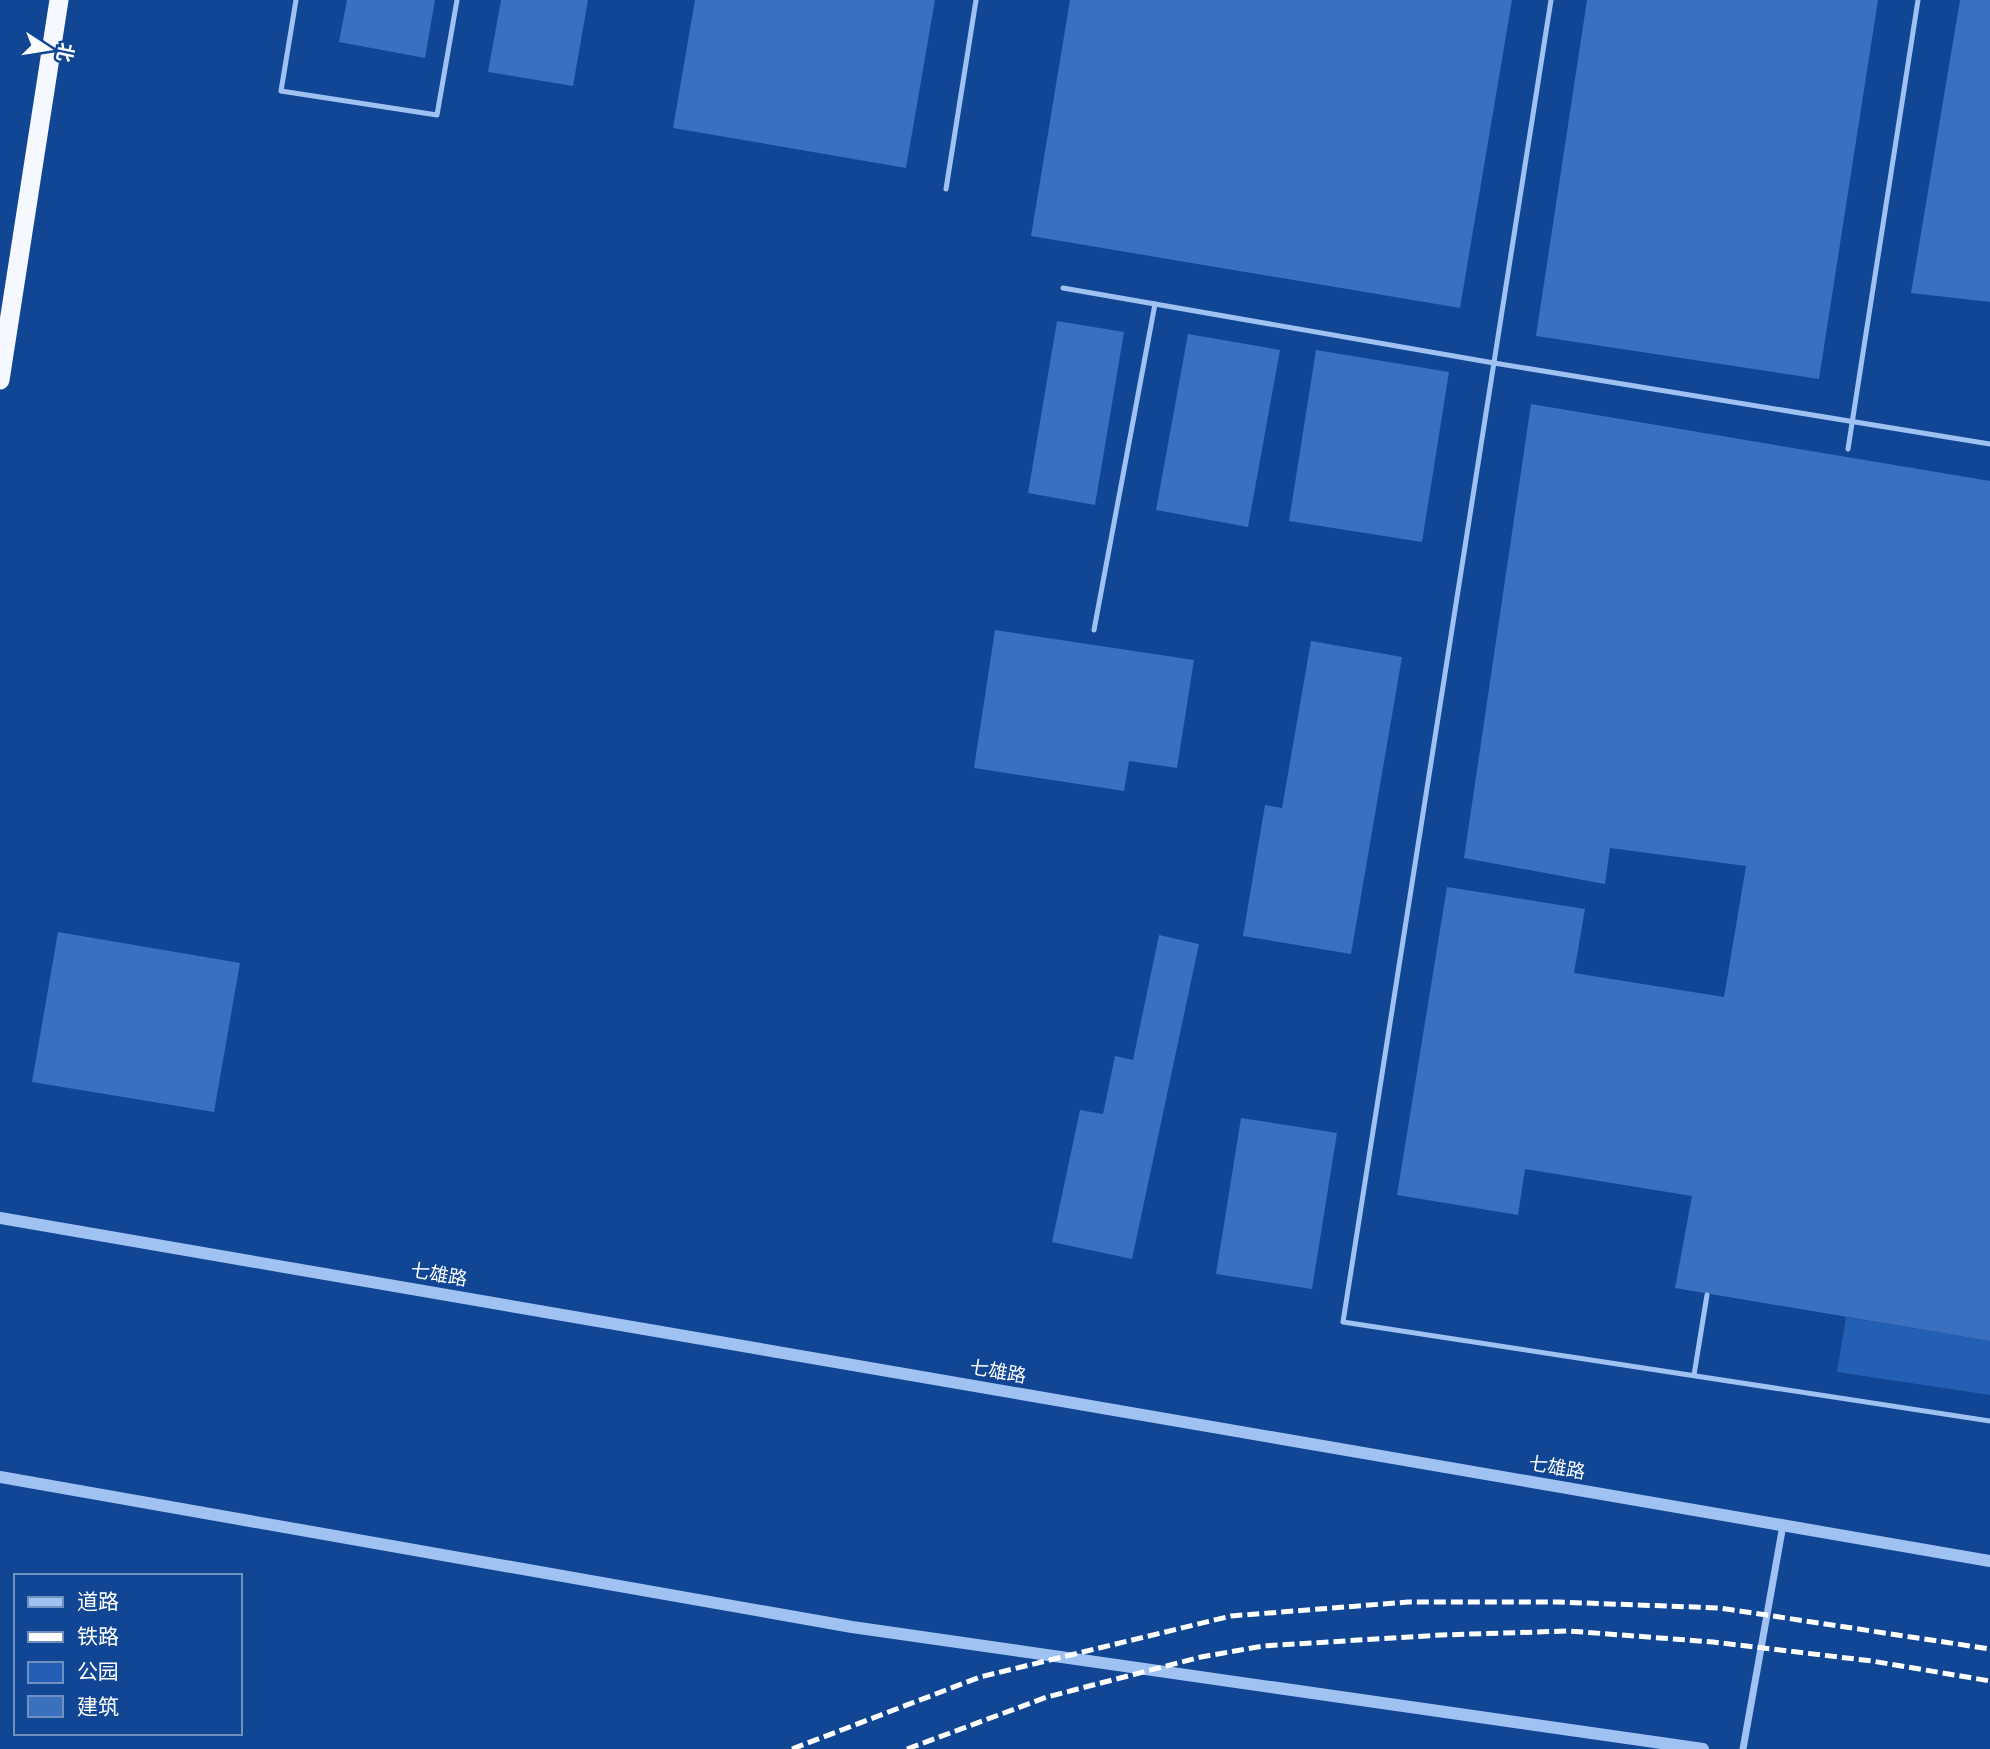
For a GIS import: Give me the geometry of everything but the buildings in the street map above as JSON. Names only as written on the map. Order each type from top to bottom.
[{"type":"highway","points":[[0,380],[59,0]]},
{"type":"street","name":"七雄路","points":[[0,1218],[1990,1561]]},
{"type":"street","points":[[0,1477],[852,1627],[1703,1749]]},
{"type":"street","points":[[1743,1749],[1783,1525]]},
{"type":"lane","points":[[296,0],[281,91],[438,115],[457,0]]},
{"type":"lane","points":[[946,189],[976,0]]},
{"type":"lane","points":[[1551,0],[1343,1322],[1990,1421]]},
{"type":"lane","points":[[1848,449],[1918,0]]},
{"type":"lane","points":[[1063,288],[1494,363],[1990,444]]},
{"type":"lane","points":[[1094,630],[1154,304]]},
{"type":"lane","points":[[1694,1375],[1707,1295]]},
{"type":"green space","points":[[1846,1317],[1990,1341],[1990,1395],[1837,1372]]},
{"type":"railway","points":[[792,1749],[980,1677],[1231,1616],[1408,1602],[1558,1602],[1720,1608],[1990,1649]]},
{"type":"railway","points":[[907,1749],[1047,1697],[1201,1657],[1263,1646],[1441,1635],[1569,1631],[1713,1642],[1872,1661],[1990,1681]]}]
